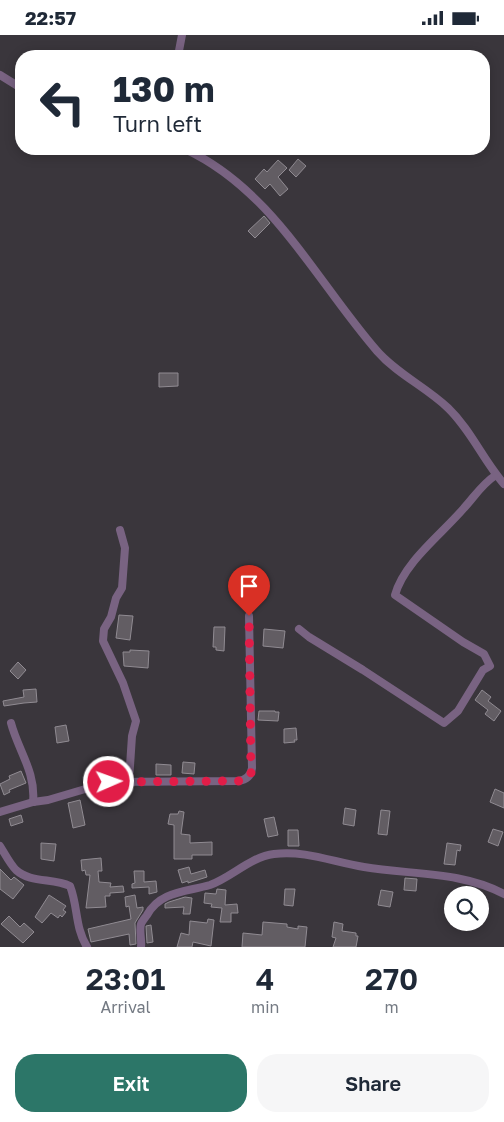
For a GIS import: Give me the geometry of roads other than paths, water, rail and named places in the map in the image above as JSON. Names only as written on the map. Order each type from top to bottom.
[{"type":"street","points":[[179,50],[182,35]]},
{"type":"street","points":[[0,75],[15,84]]},
{"type":"street","points":[[197,155],[233,178],[268,211],[312,264],[347,314],[378,352],[392,366],[432,394],[449,409],[471,435],[496,475],[504,484]]},
{"type":"street","points":[[299,629],[444,723],[458,711],[483,670],[490,665],[484,654],[463,642],[396,595],[398,583],[465,507],[476,491],[496,475]]},
{"type":"street","points":[[120,530],[125,547],[122,588],[116,598],[111,617],[104,629],[103,641],[123,683],[136,721],[132,736],[130,781]]},
{"type":"street","points":[[0,812],[33,801],[48,800],[109,782],[243,781],[251,774],[249,616]]},
{"type":"street","points":[[12,723],[32,775],[33,801]]},
{"type":"street","points":[[0,847],[16,870],[28,877],[70,886],[75,902],[80,937],[87,947]]},
{"type":"street","points":[[141,947],[141,924],[152,906],[159,900],[210,885],[226,878],[255,860],[274,854],[306,853],[363,867],[457,878],[490,887],[504,894]]}]
